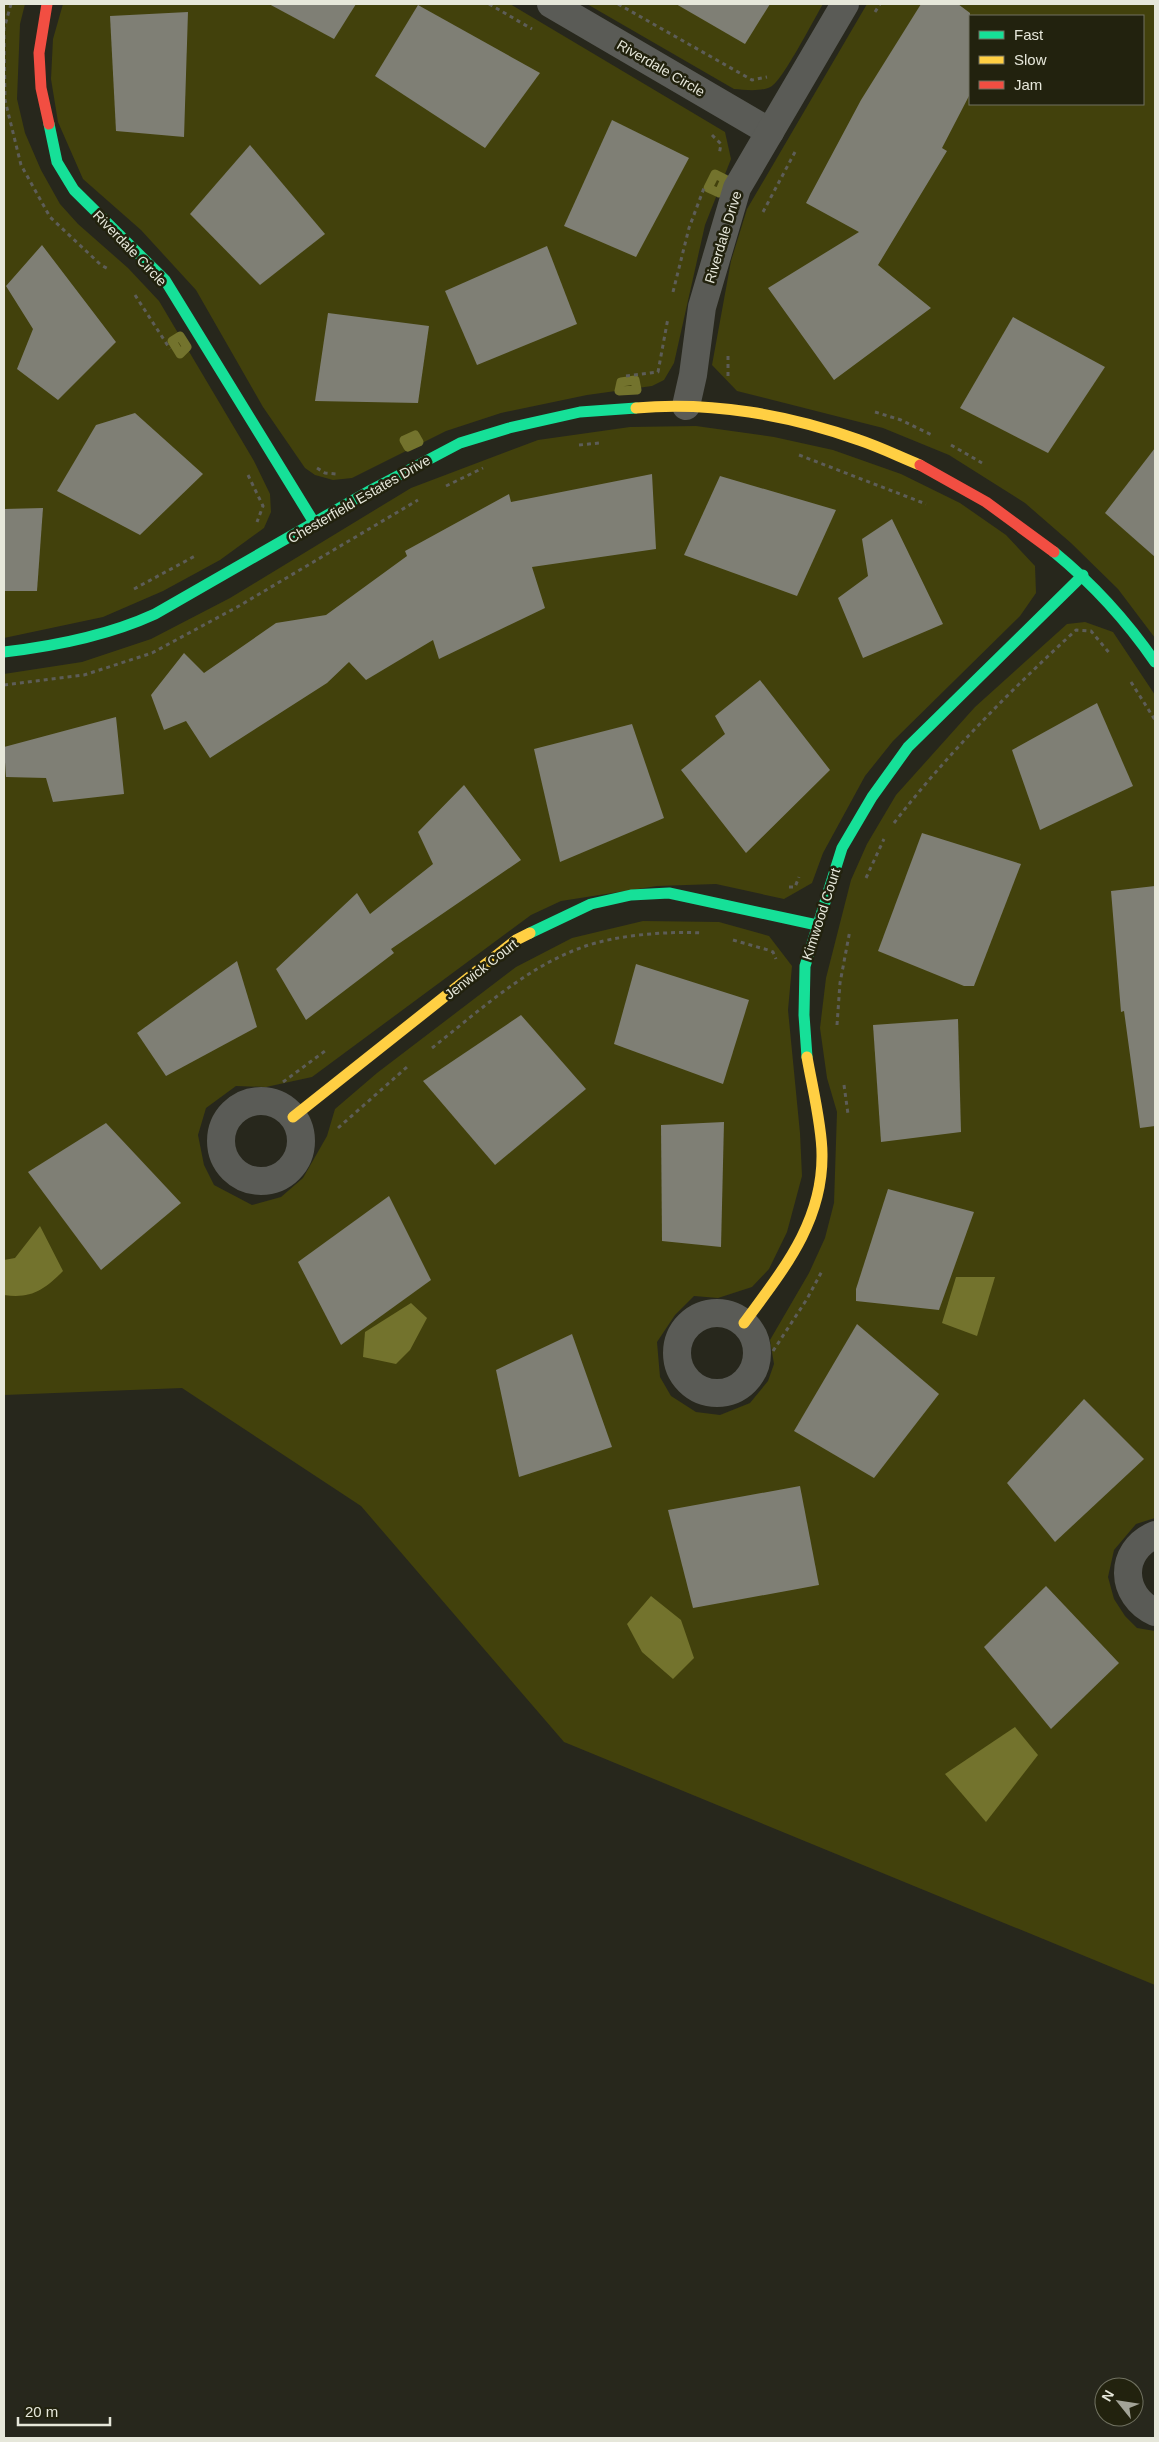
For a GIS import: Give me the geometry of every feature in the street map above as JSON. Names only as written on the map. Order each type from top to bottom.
[{"type":"street","name":"Riverdale Circle","points":[[47,4],[39,52],[40,88],[57,162],[74,190],[165,280],[315,524]]},
{"type":"street","name":"Riverdale Circle","points":[[551,4],[770,132]]},
{"type":"street","name":"Riverdale Drive","points":[[686,406],[693,375],[702,307],[737,188],[845,4]]},
{"type":"street","name":"Chesterfield Estates Drive","points":[[4,652],[59,646],[130,624],[195,593],[391,478],[466,441],[526,423],[585,410],[686,406],[759,413],[835,430],[901,454],[965,486],[1018,522],[1082,575],[1129,625],[1155,662]]},
{"type":"street","name":"Kimwood Court","points":[[744,1323],[794,1255],[809,1224],[818,1191],[822,1154],[807,1056],[804,1015],[805,966],[842,848],[872,797],[908,747],[1082,575]]},
{"type":"street","name":"Jenwick Court","points":[[294,1117],[516,940],[591,904],[631,895],[669,892],[817,925]]},
{"type":"street","points":[[1155,1535],[1137,1548],[1130,1559],[1128,1572],[1129,1585],[1135,1598],[1145,1608],[1155,1612]]},
{"type":"path","points":[[11,4],[4,29],[5,100],[21,165],[50,217],[101,265],[117,274]]},
{"type":"path","points":[[489,4],[541,34]]},
{"type":"path","points":[[618,4],[752,80],[768,77],[773,69]]},
{"type":"path","points":[[870,20],[880,4]]},
{"type":"path","points":[[704,130],[713,135],[721,144],[721,152],[716,161]]},
{"type":"path","points":[[762,213],[800,144]]},
{"type":"path","points":[[673,294],[689,228],[708,179]]},
{"type":"path","points":[[134,294],[175,358]]},
{"type":"path","points":[[620,377],[658,372],[669,313]]},
{"type":"path","points":[[728,352],[727,379],[736,380]]},
{"type":"path","points":[[869,410],[901,420],[939,439]]},
{"type":"path","points":[[578,446],[607,442]]},
{"type":"path","points":[[947,443],[987,466]]},
{"type":"path","points":[[798,455],[932,507]]},
{"type":"path","points":[[438,490],[489,466]]},
{"type":"path","points":[[247,473],[263,506],[256,524]]},
{"type":"path","points":[[329,474],[340,474]]},
{"type":"path","points":[[4,685],[84,675],[152,654],[239,606],[422,499]]},
{"type":"path","points":[[125,594],[203,552]]},
{"type":"path","points":[[890,827],[922,787],[974,730],[1076,630],[1091,632],[1115,661]]},
{"type":"path","points":[[1129,680],[1155,720]]},
{"type":"path","points":[[864,885],[886,835]]},
{"type":"path","points":[[787,887],[795,887],[802,870]]},
{"type":"path","points":[[837,1033],[840,983],[850,928]]},
{"type":"path","points":[[428,1050],[538,970],[583,947],[637,936],[683,932],[713,933]]},
{"type":"path","points":[[731,939],[773,952],[776,968]]},
{"type":"path","points":[[283,1082],[331,1046]]},
{"type":"path","points":[[338,1128],[414,1062]]},
{"type":"path","points":[[842,1078],[848,1123]]},
{"type":"path","points":[[773,1351],[807,1300],[824,1266]]},
{"type":"shaded area","points":[[4,4],[25,4],[20,24],[17,99],[25,133],[41,170],[60,204],[78,224],[128,268],[159,301],[254,461],[270,494],[271,512],[264,528],[220,560],[163,591],[103,617],[4,638]]},
{"type":"shaded area","points":[[63,4],[510,4],[725,132],[731,159],[705,225],[674,363],[664,380],[652,386],[587,395],[501,413],[446,431],[352,478],[333,480],[315,475],[305,468],[263,407],[196,290],[141,230],[83,179],[58,122],[51,79],[53,39]]},
{"type":"shaded area","points":[[587,4],[823,4],[777,81],[768,88],[754,90],[734,89]]},
{"type":"shaded area","points":[[867,4],[1155,4],[1155,638],[1118,589],[1071,543],[1025,503],[949,455],[883,428],[737,391],[712,365],[731,261],[747,209]]},
{"type":"shaded area","points":[[696,426],[774,437],[833,450],[901,474],[960,503],[1006,535],[1035,566],[1036,593],[1020,616],[893,741],[865,776],[823,853],[812,883],[784,899],[716,884],[657,886],[561,901],[531,915],[312,1077],[266,1087],[236,1086],[206,1108],[198,1135],[204,1165],[214,1185],[252,1205],[281,1197],[303,1178],[327,1136],[335,1109],[377,1073],[516,967],[572,938],[643,921],[719,922],[769,936],[792,966],[788,1010],[800,1133],[802,1176],[787,1232],[769,1269],[752,1287],[718,1298],[694,1296],[675,1315],[657,1342],[660,1377],[671,1396],[696,1412],[720,1415],[750,1403],[768,1381],[774,1364],[770,1340],[809,1273],[825,1238],[834,1203],[837,1112],[827,1078],[820,1028],[826,978],[851,880],[867,844],[896,795],[975,707],[1067,624],[1085,622],[1113,632],[1155,695],[1155,1518],[1136,1524],[1114,1550],[1108,1577],[1114,1599],[1125,1616],[1137,1628],[1155,1631],[1155,1985],[564,1742],[361,1506],[182,1388],[4,1395],[4,674],[82,662],[151,639],[230,598],[411,488],[538,440],[630,427]]},
{"type":"shaded area","points":[[40,1226],[63,1271],[36,1292],[22,1296],[4,1295],[4,1260],[15,1258]]},
{"type":"shaded area","points":[[956,1277],[995,1277],[977,1336],[942,1323]]},
{"type":"shaded area","points":[[411,1303],[427,1318],[410,1350],[396,1364],[363,1357],[365,1332]]},
{"type":"shaded area","points":[[651,1596],[681,1620],[694,1658],[673,1679],[642,1652],[627,1624]]},
{"type":"shaded area","points":[[1015,1727],[1038,1755],[986,1822],[945,1774]]},
{"type":"building","points":[[269,4],[356,4],[334,39]]},
{"type":"building","points":[[676,4],[770,4],[745,44]]},
{"type":"building","points":[[921,4],[958,4],[970,13],[969,96],[942,148],[947,151],[878,265],[931,308],[834,380],[768,288],[859,232],[806,203],[861,100]]},
{"type":"building","points":[[418,5],[540,73],[485,148],[375,76]]},
{"type":"building","points":[[188,12],[184,137],[116,131],[110,16]]},
{"type":"building","points":[[612,120],[689,158],[636,257],[564,226]]},
{"type":"building","points":[[250,145],[325,234],[260,285],[190,214]]},
{"type":"building","points":[[42,245],[116,342],[58,400],[17,369],[33,329],[6,286]]},
{"type":"building","points":[[547,246],[577,324],[477,365],[445,291]]},
{"type":"building","points":[[328,313],[429,326],[418,403],[315,401]]},
{"type":"building","points":[[1013,317],[1105,367],[1048,453],[960,408]]},
{"type":"building","points":[[135,413],[203,474],[140,535],[57,491],[96,425]]},
{"type":"building","points":[[1155,448],[1155,557],[1105,513]]},
{"type":"building","points":[[652,474],[656,549],[532,567],[545,608],[439,659],[433,640],[366,680],[349,662],[327,683],[210,758],[186,721],[164,730],[151,695],[184,653],[204,673],[276,623],[326,615],[407,556],[405,551],[509,494],[511,502]]},
{"type":"building","points":[[720,476],[836,510],[797,596],[684,555]]},
{"type":"building","points":[[43,508],[37,591],[4,591],[4,509]]},
{"type":"building","points":[[892,519],[943,624],[863,658],[838,598],[868,576],[862,539]]},
{"type":"building","points":[[760,680],[830,770],[746,853],[681,770],[725,734],[715,716]]},
{"type":"building","points":[[1097,703],[1133,786],[1040,830],[1012,750]]},
{"type":"building","points":[[116,717],[124,794],[53,802],[46,778],[6,777],[4,747]]},
{"type":"building","points":[[632,724],[664,818],[560,862],[534,749]]},
{"type":"building","points":[[464,785],[521,860],[391,949],[394,953],[306,1020],[276,969],[357,893],[370,914],[433,864],[418,832]]},
{"type":"building","points":[[922,833],[1021,864],[974,986],[964,986],[878,951]]},
{"type":"building","points":[[1155,886],[1155,1126],[1140,1128],[1124,1011],[1121,1012],[1111,891]]},
{"type":"building","points":[[237,961],[257,1027],[166,1076],[137,1033]]},
{"type":"building","points":[[636,964],[749,1000],[723,1084],[614,1044]]},
{"type":"building","points":[[521,1015],[586,1089],[495,1165],[423,1081]]},
{"type":"building","points":[[958,1019],[961,1132],[881,1142],[873,1025]]},
{"type":"building","points":[[724,1122],[721,1247],[662,1241],[661,1125]]},
{"type":"building","points":[[106,1123],[181,1203],[101,1270],[28,1172]]},
{"type":"building","points":[[888,1189],[974,1212],[939,1310],[856,1301],[856,1289]]},
{"type":"building","points":[[389,1196],[431,1280],[341,1345],[298,1262]]},
{"type":"building","points":[[857,1324],[939,1394],[874,1478],[794,1431]]},
{"type":"building","points":[[572,1334],[612,1447],[519,1477],[496,1370]]},
{"type":"building","points":[[1084,1399],[1144,1459],[1055,1542],[1007,1483]]},
{"type":"building","points":[[800,1486],[819,1585],[693,1608],[668,1510]]},
{"type":"building","points":[[1046,1586],[1119,1663],[1051,1729],[984,1647]]},
{"type":"waterway","points":[[715,174],[725,179],[719,193],[708,188],[715,174]]},
{"type":"waterway","points":[[180,336],[187,347],[180,354],[172,341],[180,336]]},
{"type":"waterway","points":[[635,380],[637,390],[619,391],[621,382],[635,380]]},
{"type":"waterway","points":[[415,435],[419,442],[408,447],[404,440],[415,435]]},
{"type":"traffic: fast","points":[[49,124],[57,162],[74,190],[165,280],[315,524]]},
{"type":"traffic: fast","points":[[4,652],[43,647],[81,639],[137,622],[155,614],[371,490],[460,443],[509,428],[580,412],[636,408]]},
{"type":"traffic: fast","points":[[1054,552],[1108,603],[1155,662]]},
{"type":"traffic: fast","points":[[807,1057],[804,1015],[805,966],[842,848],[872,797],[908,747],[1083,575]]},
{"type":"traffic: fast","points":[[530,933],[591,904],[631,895],[669,893],[817,925]]},
{"type":"traffic: slow","points":[[636,408],[664,406],[721,408],[778,417],[833,431],[920,465]]},
{"type":"traffic: slow","points":[[293,1117],[516,940],[530,933]]},
{"type":"traffic: slow","points":[[744,1323],[786,1265],[798,1245],[816,1202],[820,1179],[822,1143],[807,1057]]},
{"type":"traffic: jam","points":[[47,4],[39,53],[41,88],[49,124]]},
{"type":"traffic: jam","points":[[920,465],[986,502],[1054,552]]}]
